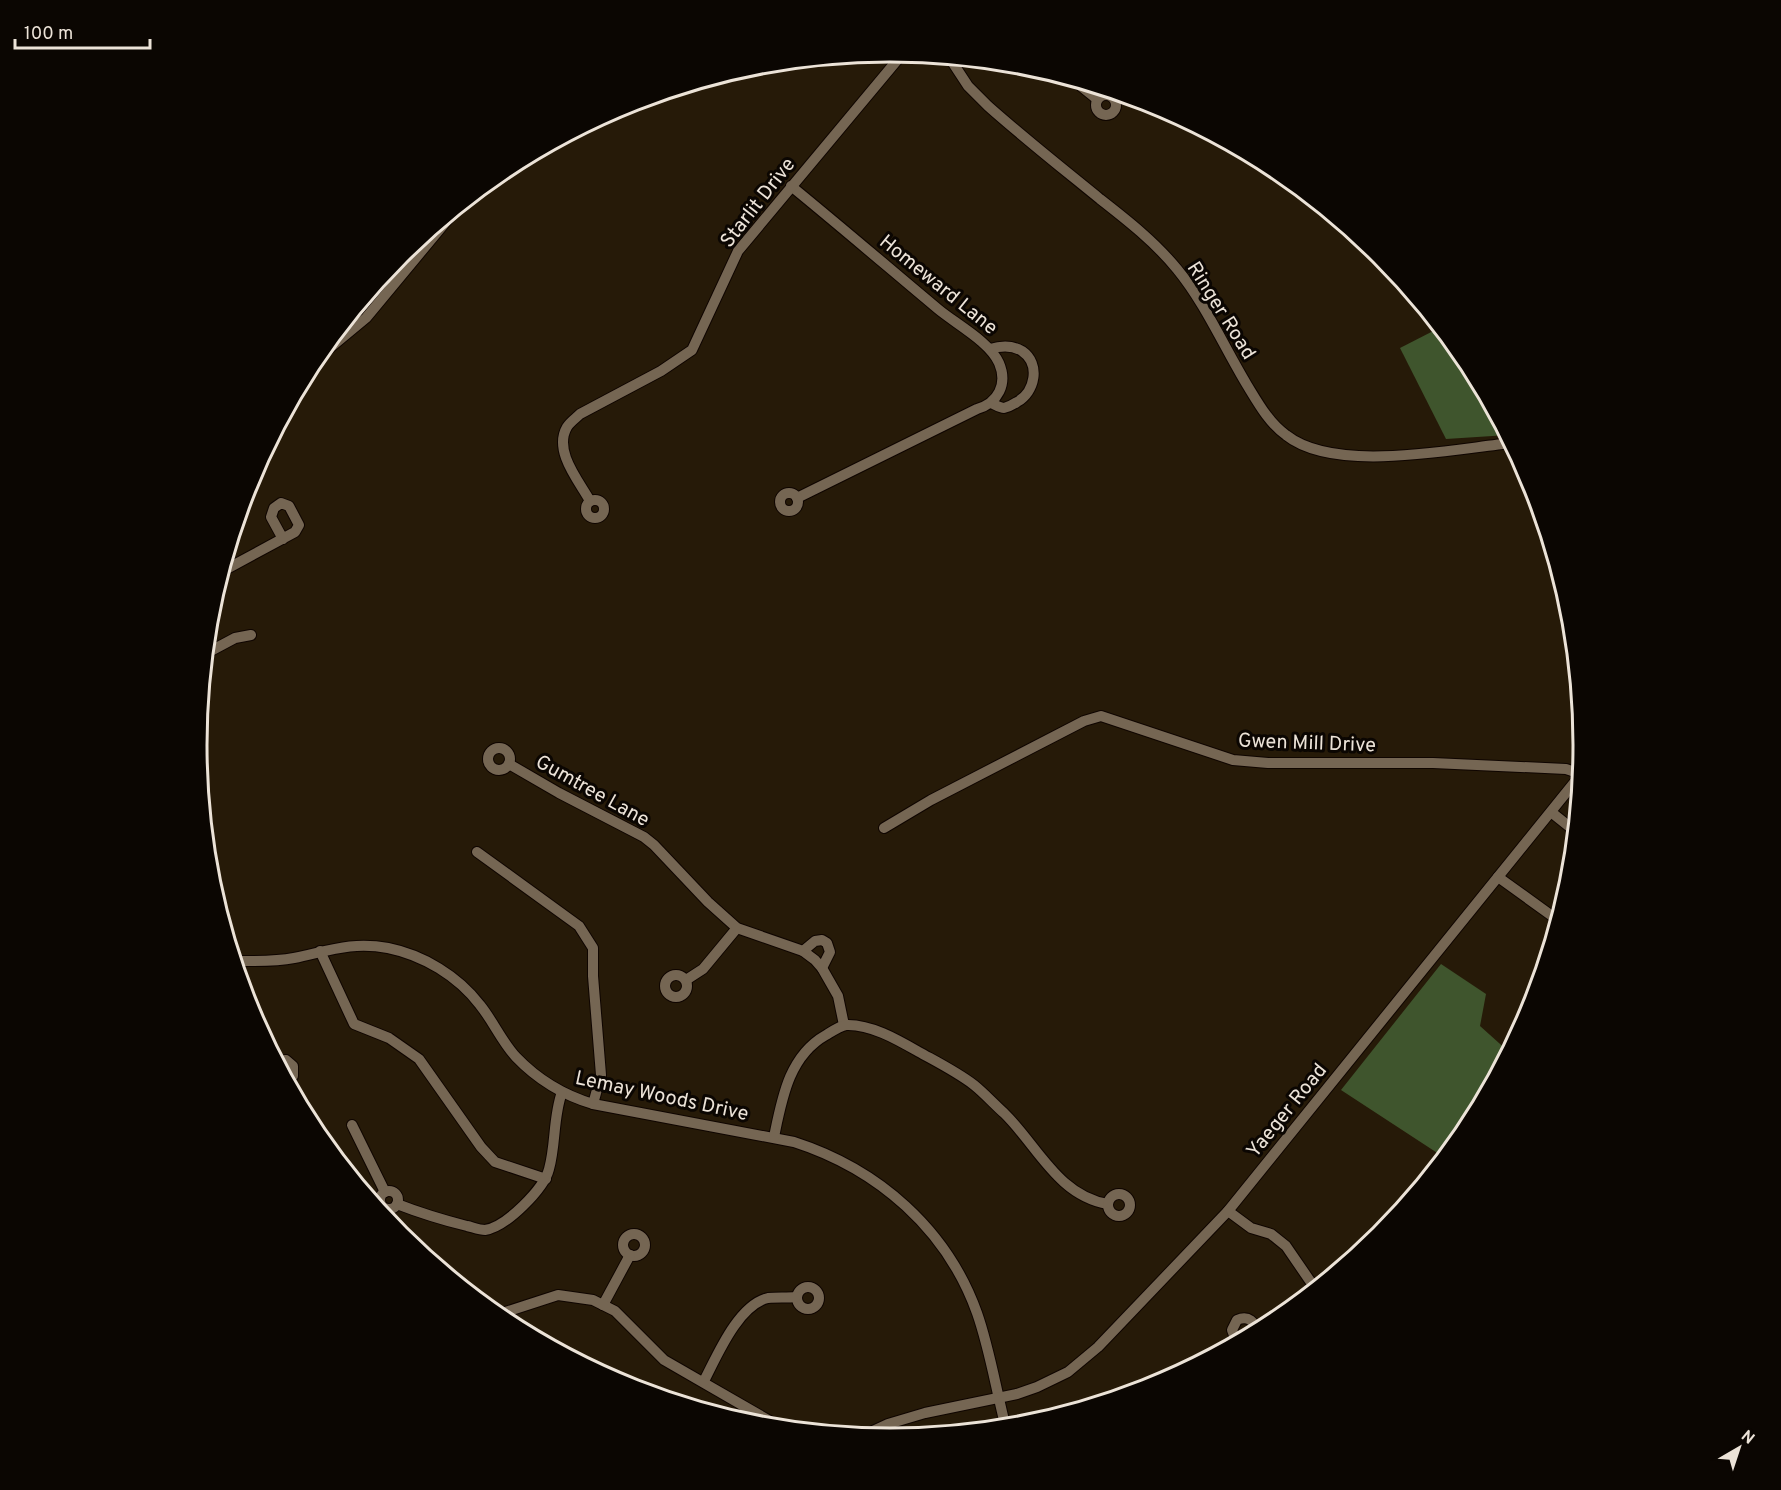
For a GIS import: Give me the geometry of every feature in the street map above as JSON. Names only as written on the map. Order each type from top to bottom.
[{"type":"street","name":"Starlit Drive","points":[[590,501],[566,459],[563,446],[565,429],[580,414],[660,371],[692,350],[738,250],[895,62]]},
{"type":"street","name":"Ringer Road","points":[[954,65],[968,86],[988,106],[1135,228],[1169,260],[1199,302],[1263,410],[1279,430],[1292,440],[1320,452],[1367,457],[1504,444]]},
{"type":"street","points":[[1087,91],[1097,99]]},
{"type":"street","name":"Homeward Lane","points":[[791,186],[939,310],[990,349],[999,363],[1003,382],[1001,390],[991,403]]},
{"type":"street","points":[[341,339],[366,318],[408,261]]},
{"type":"street","points":[[797,498],[991,403],[1004,408],[1023,399],[1031,390],[1034,381],[1029,359],[1022,351],[1002,346],[990,349]]},
{"type":"street","points":[[230,567],[283,539]]},
{"type":"street","points":[[214,650],[235,638],[251,635]]},
{"type":"street","name":"Gwen Mill Drive","points":[[884,828],[949,791],[1084,721],[1101,716],[1233,760],[1268,763],[1445,763],[1566,769],[1573,771]]},
{"type":"street","name":"Gumtree Lane","points":[[509,764],[644,837],[737,928],[802,951],[822,968],[838,996],[844,1025]]},
{"type":"street","name":"Yaeger Road","points":[[880,1428],[925,1413],[1017,1394],[1046,1384],[1068,1372],[1083,1360],[1228,1211],[1573,784]]},
{"type":"street","points":[[1551,812],[1569,826]]},
{"type":"street","points":[[477,852],[579,926],[593,948],[601,1075],[593,1104]]},
{"type":"street","points":[[1498,877],[1552,916]]},
{"type":"street","points":[[686,980],[703,969],[737,928]]},
{"type":"street","points":[[802,951],[815,941],[822,940],[827,943],[830,952],[822,968]]},
{"type":"street","name":"Lemay Woods Drive","points":[[242,961],[276,961],[354,945],[388,948],[422,959],[467,990],[515,1056],[539,1078],[562,1092],[593,1104],[774,1137],[817,1149],[859,1169],[896,1196],[932,1233],[957,1270],[970,1294],[999,1397]]},
{"type":"street","points":[[320,951],[354,1024],[389,1038],[419,1059],[481,1147],[495,1162],[546,1179]]},
{"type":"street","points":[[774,1137],[783,1097],[802,1053],[810,1045],[844,1025],[867,1029],[897,1041],[974,1085],[1006,1115],[1036,1152],[1074,1192],[1093,1201],[1108,1203]]},
{"type":"street","points":[[284,1060],[293,1066],[293,1076]]},
{"type":"street","points":[[388,1208],[397,1204],[433,1218],[483,1230],[493,1227],[522,1207],[546,1179],[562,1092]]},
{"type":"street","points":[[352,1125],[386,1192],[381,1197],[381,1201]]},
{"type":"street","points":[[1228,1211],[1251,1228],[1271,1233],[1286,1246],[1312,1283]]},
{"type":"street","points":[[603,1305],[630,1255]]},
{"type":"street","points":[[508,1311],[558,1295],[593,1300],[615,1311],[664,1360],[761,1416]]},
{"type":"street","points":[[704,1382],[730,1333],[747,1311],[758,1302],[769,1298],[796,1297]]},
{"type":"street","points":[[1234,1336],[1232,1330],[1237,1320],[1245,1318],[1253,1324]]},
{"type":"street","points":[[999,1397],[1004,1419]]},
{"type":"green space","points":[[1434,331],[1459,365],[1500,436],[1446,439],[1400,348]]},
{"type":"green space","points":[[1441,964],[1486,994],[1480,1026],[1504,1047],[1459,1125],[1438,1154],[1341,1090]]}]
